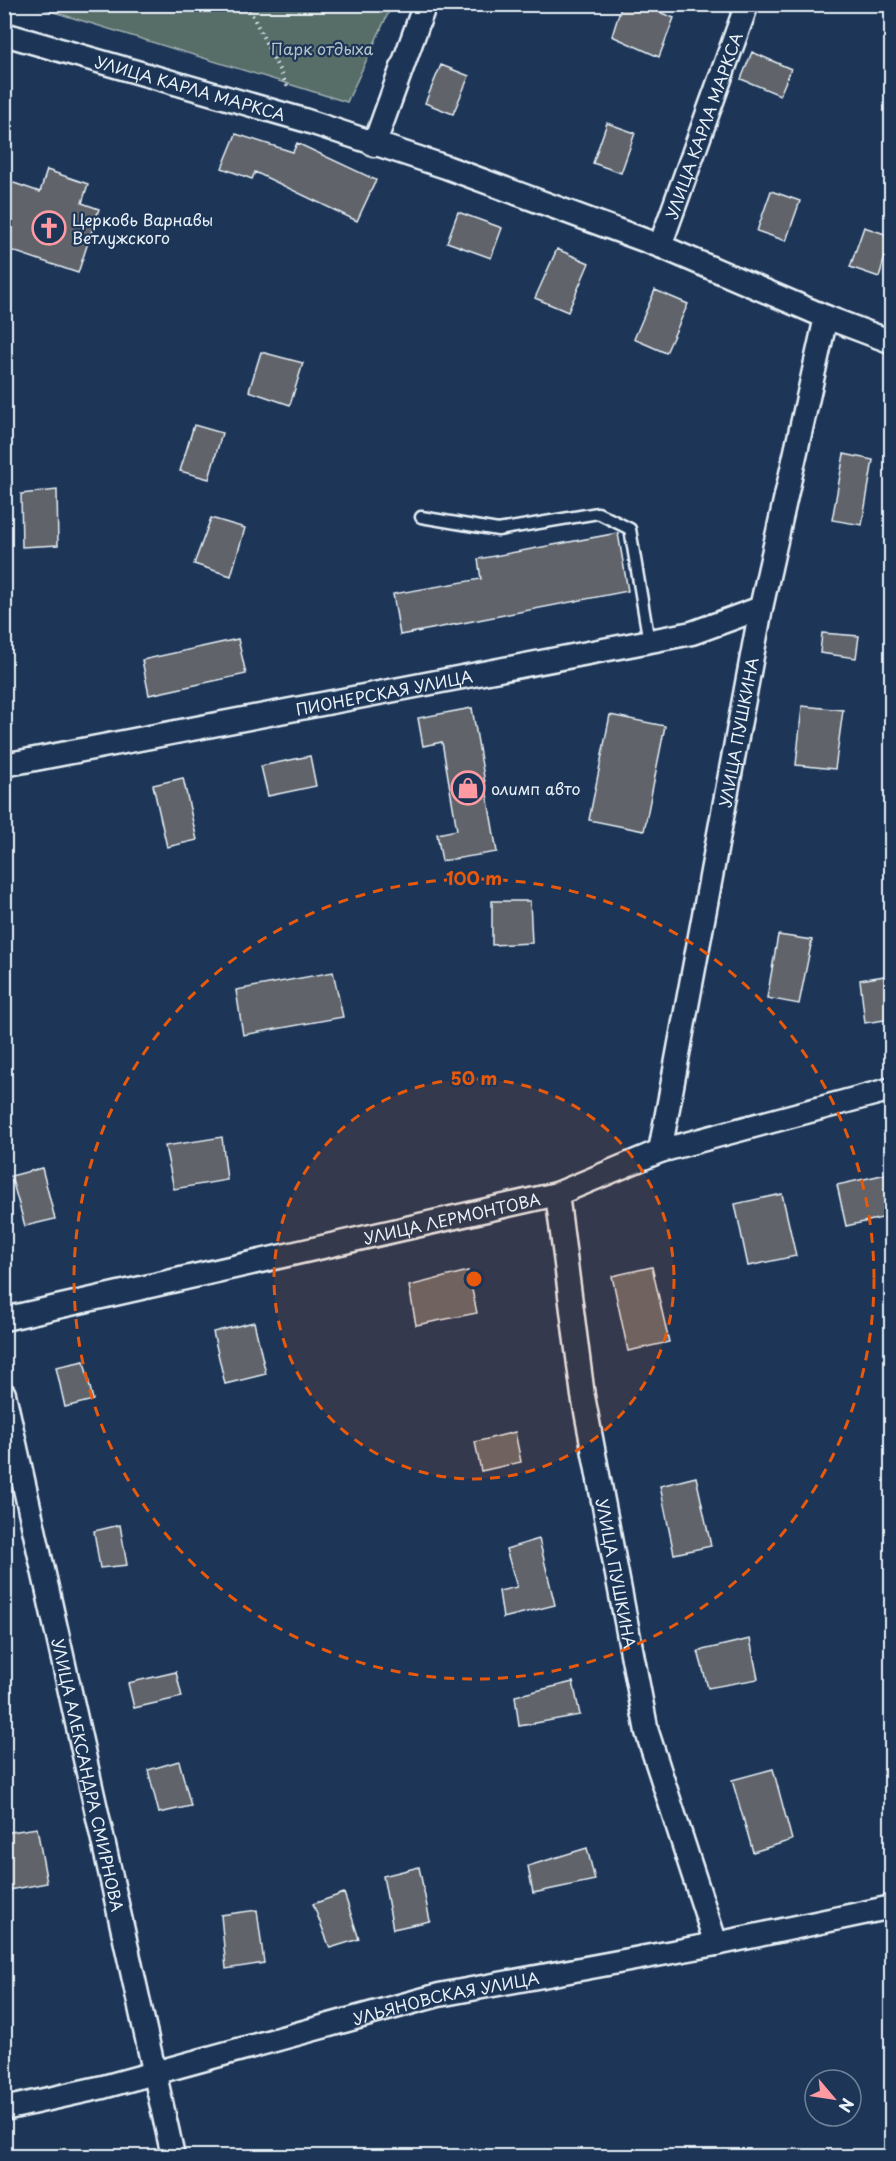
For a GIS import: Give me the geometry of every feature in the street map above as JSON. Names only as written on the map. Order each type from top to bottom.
[{"type":"street","points":[[374,145],[425,4]]},
{"type":"street","name":"УЛИЦА КАРЛА МАРКСА","points":[[660,246],[747,4]]},
{"type":"street","name":"УЛИЦА КАРЛА МАРКСА","points":[[4,34],[304,120],[446,167],[660,246],[826,317],[891,342]]},
{"type":"street","name":"УЛИЦА ПУШКИНА","points":[[660,1150],[761,608],[826,317]]},
{"type":"street","name":"ПИОНЕРСКАЯ УЛИЦА","points":[[4,765],[649,642],[692,633],[761,608]]},
{"type":"street","name":"УЛИЦА ЛЕРМОНТОВА","points":[[4,1319],[557,1194],[660,1150],[891,1089]]},
{"type":"street","name":"УЛИЦА ПУШКИНА","points":[[557,1194],[583,1396],[647,1732],[716,1944]]},
{"type":"street","name":"УЛИЦА АЛЕКСАНДРА СМИРНОВА","points":[[4,1394],[173,2157]]},
{"type":"street","name":"УЛЬЯНОВСКАЯ УЛИЦА","points":[[4,2109],[156,2073],[440,1995],[716,1944],[891,1907]]},
{"type":"lane","points":[[421,518],[498,530],[598,513],[630,529],[649,642]]},
{"type":"path","points":[[247,4],[304,120]]},
{"type":"green space","name":"Парк отдыха","points":[[31,5],[392,5],[347,102]]},
{"type":"building","points":[[622,4],[639,4],[674,18],[659,57],[612,36]]},
{"type":"building","points":[[752,52],[791,69],[780,95],[741,79]]},
{"type":"building","points":[[441,65],[469,76],[453,114],[425,103]]},
{"type":"building","points":[[607,123],[635,133],[621,173],[593,163]]},
{"type":"building","points":[[236,134],[293,152],[297,143],[376,180],[357,221],[255,172],[252,179],[222,168]]},
{"type":"building","name":"Церковь Варнавы Ветлужского","points":[[47,170],[88,184],[82,203],[99,209],[78,273],[4,248],[4,201],[11,182],[40,192]]},
{"type":"building","points":[[771,191],[800,201],[786,241],[757,231]]},
{"type":"building","points":[[458,212],[502,228],[491,258],[447,242]]},
{"type":"building","points":[[864,227],[891,236],[879,277],[850,267]]},
{"type":"building","points":[[557,249],[589,263],[568,312],[535,298]]},
{"type":"building","points":[[655,290],[688,304],[666,353],[634,339]]},
{"type":"building","points":[[261,352],[303,363],[290,405],[249,391]]},
{"type":"building","points":[[194,425],[222,433],[209,479],[180,471]]},
{"type":"building","points":[[844,454],[873,460],[862,525],[832,520]]},
{"type":"building","points":[[57,490],[58,545],[22,547],[21,494]]},
{"type":"building","points":[[211,518],[245,528],[231,576],[194,564]]},
{"type":"building","points":[[618,533],[628,591],[400,635],[393,594],[481,579],[478,559]]},
{"type":"building","points":[[822,633],[859,636],[856,658],[820,653]]},
{"type":"building","points":[[238,639],[246,674],[149,695],[142,660]]},
{"type":"building","points":[[802,706],[843,710],[835,769],[796,765]]},
{"type":"building","name":"олимп авто","points":[[472,708],[497,852],[442,861],[437,834],[457,830],[442,742],[423,746],[418,718]]},
{"type":"building","points":[[610,715],[665,726],[644,831],[589,820]]},
{"type":"building","points":[[310,756],[316,786],[268,796],[261,766]]},
{"type":"building","points":[[183,778],[197,840],[167,847],[153,785]]},
{"type":"building","points":[[492,901],[530,901],[532,943],[492,945]]},
{"type":"building","points":[[778,935],[812,940],[799,1004],[767,998]]},
{"type":"building","points":[[333,972],[343,1017],[243,1035],[236,990]]},
{"type":"building","points":[[891,975],[891,1019],[865,1023],[860,980]]},
{"type":"building","points":[[222,1137],[227,1180],[174,1189],[165,1146]]},
{"type":"building","points":[[42,1168],[55,1219],[25,1226],[11,1176]]},
{"type":"building","points":[[891,1173],[891,1216],[846,1226],[837,1185]]},
{"type":"building","points":[[782,1194],[796,1256],[748,1266],[735,1204]]},
{"type":"building","points":[[652,1267],[669,1342],[628,1351],[612,1276]]},
{"type":"building","points":[[468,1271],[477,1313],[416,1325],[409,1286]]},
{"type":"building","points":[[254,1322],[266,1374],[225,1384],[213,1332]]},
{"type":"building","points":[[84,1361],[93,1400],[65,1407],[56,1367]]},
{"type":"building","points":[[515,1432],[521,1462],[481,1471],[475,1442]]},
{"type":"building","points":[[696,1477],[711,1546],[674,1554],[660,1486]]},
{"type":"building","points":[[120,1525],[127,1565],[100,1568],[94,1531]]},
{"type":"building","points":[[539,1539],[555,1605],[503,1618],[499,1591],[517,1587],[506,1549]]},
{"type":"building","points":[[750,1639],[758,1679],[708,1688],[698,1651]]},
{"type":"building","points":[[176,1672],[182,1697],[134,1708],[128,1683]]},
{"type":"building","points":[[573,1682],[580,1715],[519,1726],[515,1696]]},
{"type":"building","points":[[179,1761],[191,1806],[159,1813],[148,1770]]},
{"type":"building","points":[[773,1769],[792,1840],[753,1852],[732,1780]]},
{"type":"building","points":[[37,1828],[47,1883],[4,1891],[4,1833]]},
{"type":"building","points":[[587,1848],[595,1880],[533,1893],[528,1866]]},
{"type":"building","points":[[419,1867],[430,1921],[393,1929],[383,1876]]},
{"type":"building","points":[[344,1893],[359,1939],[330,1948],[313,1904]]},
{"type":"building","points":[[257,1910],[264,1963],[226,1969],[221,1915]]},
{"type":"place","name":"Церковь Варнавы Ветлужского","points":[[49,228]]},
{"type":"place","name":"олимп авто","points":[[468,788]]}]
